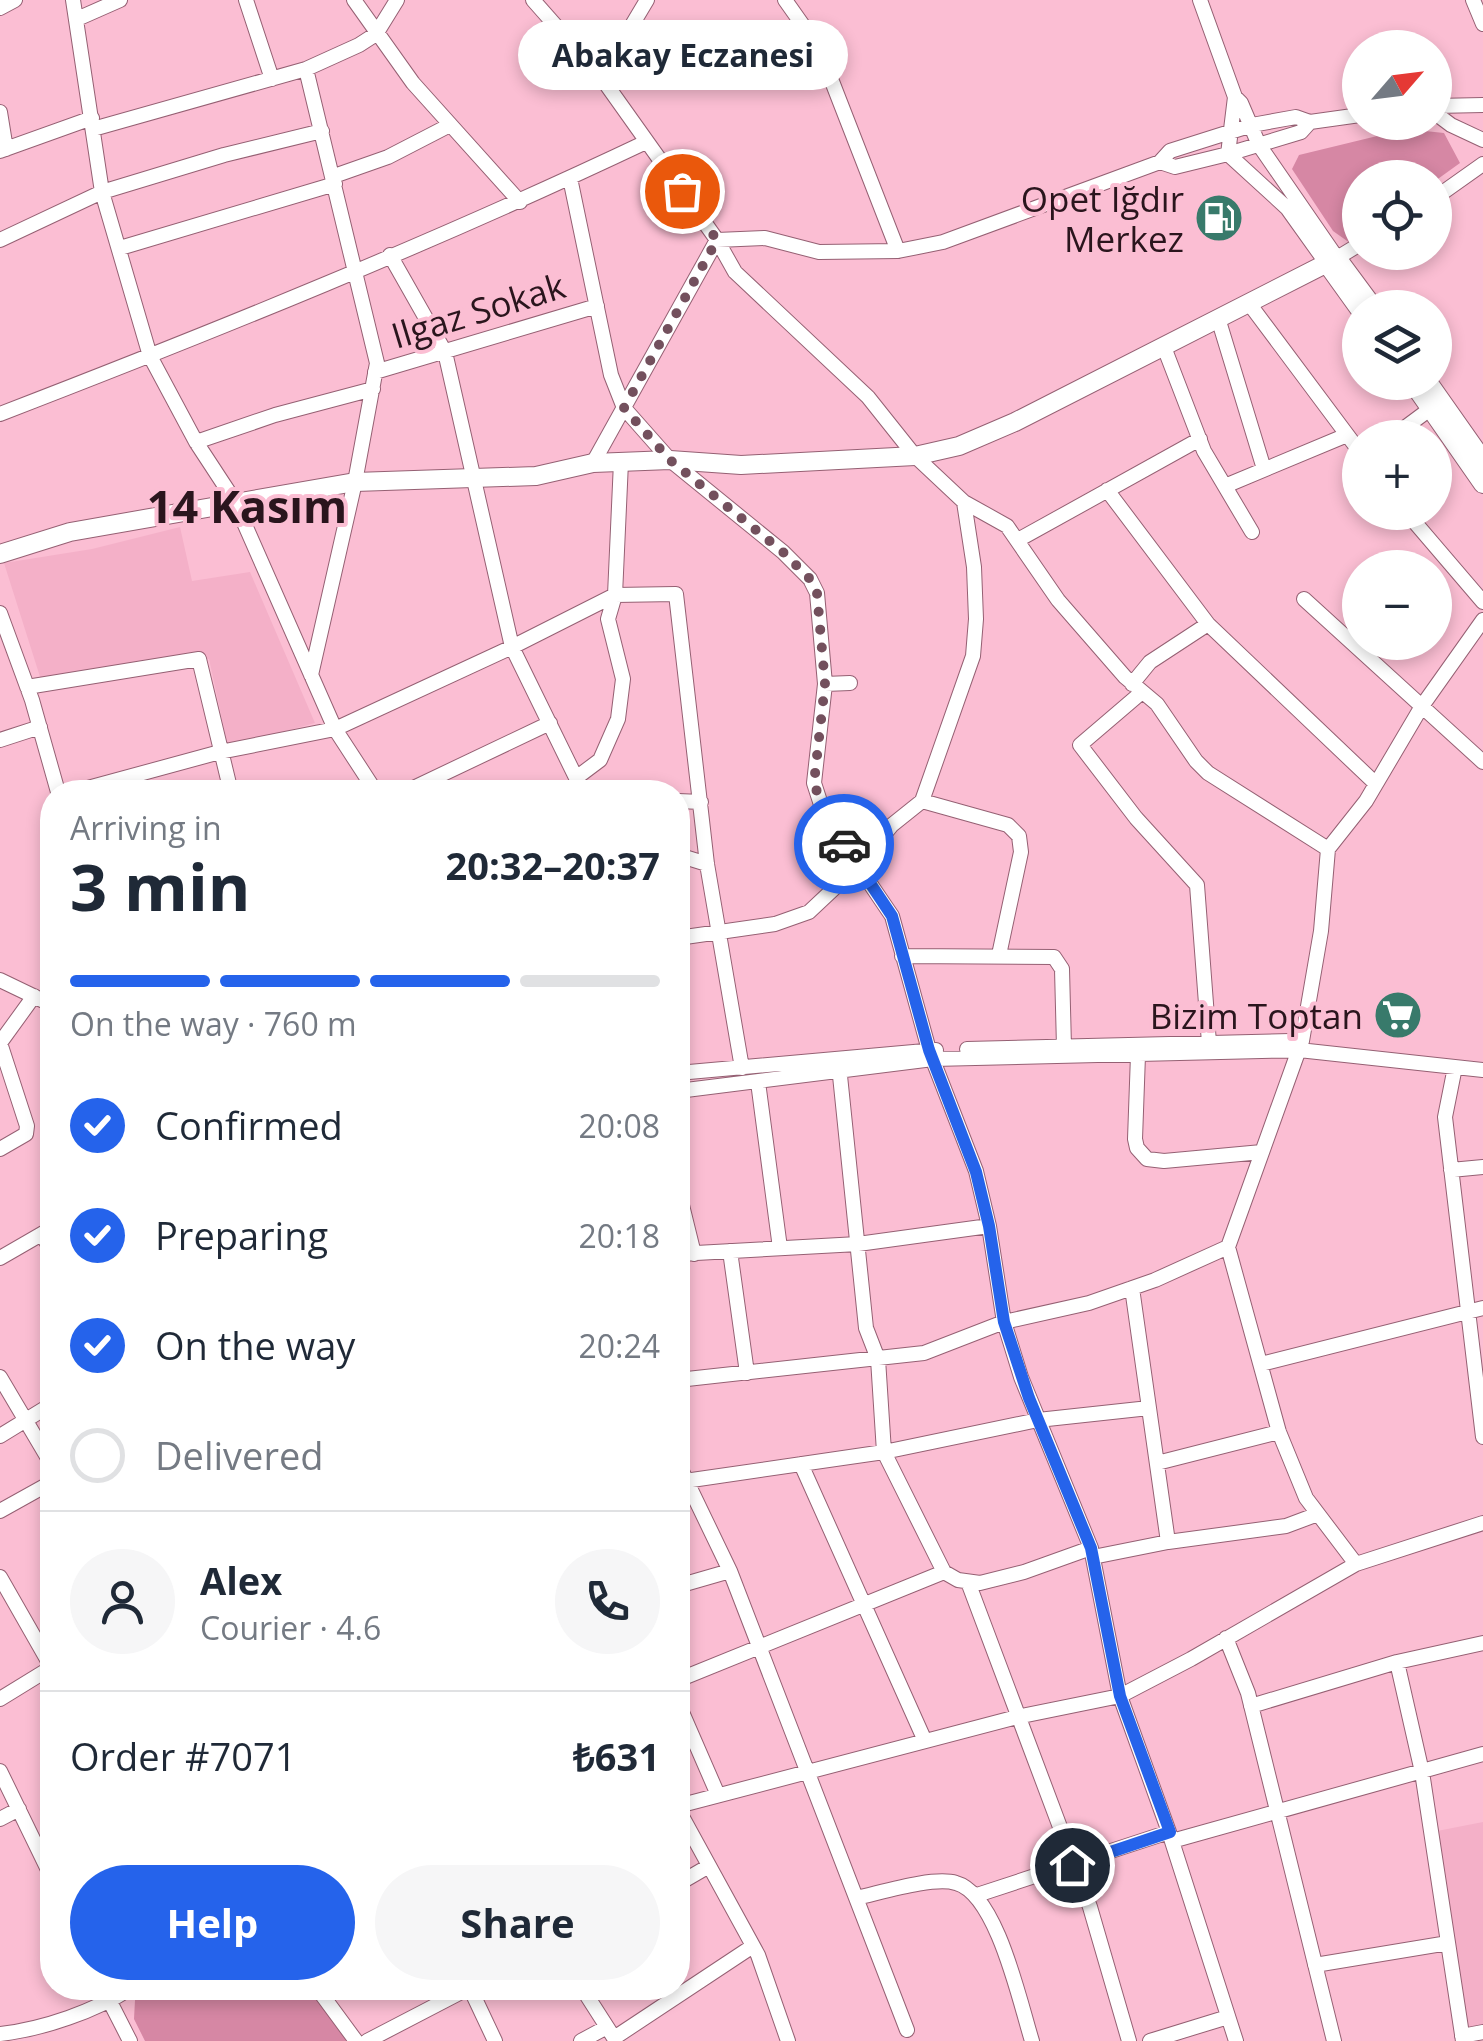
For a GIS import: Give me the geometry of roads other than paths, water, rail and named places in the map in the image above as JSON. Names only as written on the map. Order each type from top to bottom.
[{"type":"main road","points":[[0,554],[70,532],[234,500],[355,482],[536,476],[593,463],[670,460],[741,466],[915,456],[959,446],[1015,422],[1332,261]]},
{"type":"main road","points":[[1332,261],[1358,290]]},
{"type":"main road","points":[[1332,261],[1349,290]]},
{"type":"main road","points":[[1424,400],[1483,484]]},
{"type":"main road","points":[[1441,400],[1483,460]]},
{"type":"street","points":[[0,8],[15,0]]},
{"type":"street","points":[[73,0],[102,192],[150,356],[196,442],[234,500],[334,728],[368,780]]},
{"type":"street","points":[[77,19],[120,0]]},
{"type":"street","points":[[246,0],[272,79]]},
{"type":"street","points":[[354,0],[376,34],[450,125],[520,202]]},
{"type":"street","points":[[0,112],[3,150],[306,70],[376,34],[397,0]]},
{"type":"street","points":[[533,0],[601,76],[717,240],[735,272],[868,398],[915,456],[964,502],[1007,526],[1058,600],[1137,688],[1157,704],[1208,773],[1328,849]]},
{"type":"street","points":[[601,76],[647,0]]},
{"type":"street","points":[[785,0],[818,48],[898,250]]},
{"type":"street","points":[[1200,0],[1234,97],[1228,154],[1287,208],[1332,261]]},
{"type":"street","points":[[1473,0],[1483,24]]},
{"type":"street","points":[[306,70],[377,363],[355,482],[311,676]]},
{"type":"street","points":[[1234,97],[1241,103],[1259,145],[1332,261]]},
{"type":"street","points":[[1452,108],[1483,105]]},
{"type":"street","points":[[717,240],[766,238],[819,252],[898,250],[943,242],[1160,162],[1170,151],[1228,132],[1296,117],[1310,122],[1342,118]]},
{"type":"street","points":[[1452,120],[1483,140]]},
{"type":"street","points":[[1160,162],[1175,168],[1228,154],[1301,132],[1310,122]]},
{"type":"street","points":[[120,248],[334,180],[450,125]]},
{"type":"street","points":[[0,240],[102,192],[224,154],[322,131]]},
{"type":"street","points":[[0,414],[520,202],[646,142]]},
{"type":"street","points":[[1452,186],[1483,164]]},
{"type":"street","points":[[570,178],[611,375],[624,408],[670,460],[760,530],[810,579],[817,593],[825,684],[814,783],[826,818],[892,916],[931,1055],[976,1172],[1004,1322],[1038,1420],[1092,1552],[1120,1696],[1171,1837],[1236,2041]]},
{"type":"street","points":[[593,463],[717,240]]},
{"type":"street","points":[[390,255],[445,352],[512,647],[576,778],[600,760],[618,719],[623,680],[608,619],[615,594],[621,462]]},
{"type":"street","points":[[1332,261],[1342,255]]},
{"type":"street","points":[[1248,302],[1342,427]]},
{"type":"street","name":"Ilgaz Sokak","points":[[376,372],[597,306]]},
{"type":"street","points":[[1218,318],[1264,468]]},
{"type":"street","points":[[1164,346],[1200,439],[1252,532]]},
{"type":"street","points":[[196,442],[373,388]]},
{"type":"street","points":[[1415,420],[1430,409]]},
{"type":"street","points":[[1225,486],[1342,436]]},
{"type":"street","points":[[1018,540],[1200,439]]},
{"type":"street","points":[[1107,490],[1208,624],[1376,784]]},
{"type":"street","points":[[690,936],[774,924],[801,916],[859,864],[892,825],[922,801],[973,656],[974,567],[964,502]]},
{"type":"street","points":[[1421,530],[1483,602]]},
{"type":"street","points":[[117,780],[220,752],[334,728],[512,647],[615,594],[676,594],[688,726],[707,864],[742,1068]]},
{"type":"street","points":[[1304,598],[1483,762]]},
{"type":"street","points":[[0,613],[55,780]]},
{"type":"street","points":[[1356,1564],[1306,1498],[1279,1432],[1228,1247],[1300,1046],[1321,931],[1328,849],[1376,784],[1422,706],[1483,620]]},
{"type":"street","points":[[1208,624],[1150,662],[1137,688],[1080,746],[1136,818],[1197,885],[1209,1043]]},
{"type":"street","points":[[27,687],[198,659],[228,780]]},
{"type":"street","points":[[825,684],[850,683]]},
{"type":"street","points":[[430,780],[550,722]]},
{"type":"street","points":[[0,740],[40,727]]},
{"type":"street","points":[[922,801],[1008,825],[1020,836],[1022,852],[999,955]]},
{"type":"street","points":[[690,802],[701,802]]},
{"type":"street","points":[[690,859],[707,864]]},
{"type":"street","points":[[902,956],[1054,956],[1060,962],[1064,1047]]},
{"type":"street","points":[[0,980],[40,999]]},
{"type":"street","points":[[0,1149],[26,1134],[26,1126],[0,1043],[34,996]]},
{"type":"street","points":[[690,1073],[1064,1047],[1209,1043],[1300,1046],[1483,1062]]},
{"type":"street","points":[[931,1055],[1138,1055],[1300,1046],[1483,1070]]},
{"type":"street","points":[[1138,1055],[1135,1139],[1147,1159],[1164,1161],[1262,1152]]},
{"type":"street","points":[[690,1090],[758,1082],[839,1065]]},
{"type":"street","points":[[839,1065],[866,1328],[878,1360],[884,1452],[944,1572],[980,1583],[1092,1552],[1286,1526],[1318,1514]]},
{"type":"street","points":[[1455,1067],[1445,1117],[1483,1437]]},
{"type":"street","points":[[758,1082],[780,1248]]},
{"type":"street","points":[[1451,1170],[1483,1167]]},
{"type":"street","points":[[690,1254],[858,1244],[989,1226]]},
{"type":"street","points":[[0,1258],[40,1235]]},
{"type":"street","points":[[690,1238],[694,1254]]},
{"type":"street","points":[[690,1379],[924,1353],[1004,1322],[1059,1312],[1132,1288],[1228,1247]]},
{"type":"street","points":[[730,1251],[748,1373]]},
{"type":"street","points":[[1132,1288],[1168,1542]]},
{"type":"street","points":[[1261,1364],[1483,1308]]},
{"type":"street","points":[[0,1377],[40,1446]]},
{"type":"street","points":[[690,1480],[884,1452],[1038,1420],[1149,1408]]},
{"type":"street","points":[[0,1436],[40,1412]]},
{"type":"street","points":[[1157,1463],[1279,1432]]},
{"type":"street","points":[[801,1464],[925,1741]]},
{"type":"street","points":[[0,1512],[40,1489]]},
{"type":"street","points":[[690,1497],[730,1570],[907,2030]]},
{"type":"street","points":[[690,1803],[1017,1716],[1120,1696],[1356,1564],[1483,1523]]},
{"type":"street","points":[[690,1582],[730,1570]]},
{"type":"street","points":[[690,1675],[944,1572]]},
{"type":"street","points":[[0,1577],[40,1647]]},
{"type":"street","points":[[968,1582],[1090,1907],[1129,2041]]},
{"type":"street","points":[[1226,1638],[1251,1706],[1334,2041]]},
{"type":"street","points":[[1251,1706],[1397,1662],[1483,1644]]},
{"type":"street","points":[[1397,1662],[1422,1772],[1462,2039],[1483,2032]]},
{"type":"street","points":[[0,1699],[40,1675]]},
{"type":"street","points":[[690,1730],[718,1795]]},
{"type":"street","points":[[977,1895],[1171,1837],[1277,1812],[1483,1754]]},
{"type":"street","points":[[0,1771],[40,1848]]},
{"type":"street","points":[[0,1819],[19,1809]]},
{"type":"street","points":[[690,1831],[753,1946],[788,2041]]},
{"type":"street","points":[[690,1877],[708,1866]]},
{"type":"street","points":[[856,1898],[942,1882],[958,1883],[977,1895],[1006,1959],[1032,2041]]},
{"type":"street","points":[[1315,1965],[1448,1943]]},
{"type":"street","points":[[690,1986],[753,1946]]},
{"type":"street","points":[[0,2034],[20,2032],[94,2000]]},
{"type":"street","points":[[109,2000],[130,2041]]},
{"type":"street","points":[[326,2000],[356,2041]]},
{"type":"street","points":[[367,2041],[447,2000]]},
{"type":"street","points":[[476,2000],[495,2041]]},
{"type":"street","points":[[590,2000],[612,2035]]},
{"type":"street","points":[[582,2041],[612,2035],[667,2000]]},
{"type":"street","points":[[1150,2041],[1228,2016]]},
{"type":"place","name":"Abakay Eczanesi","points":[[682,191]]},
{"type":"place","name":"Opet Iğdır Merkez","points":[[1219,218]]},
{"type":"place","name":"Bizim Toptan","points":[[1398,1015]]},
{"type":"district","name":"14 Kasım","points":[[247,505]]}]
